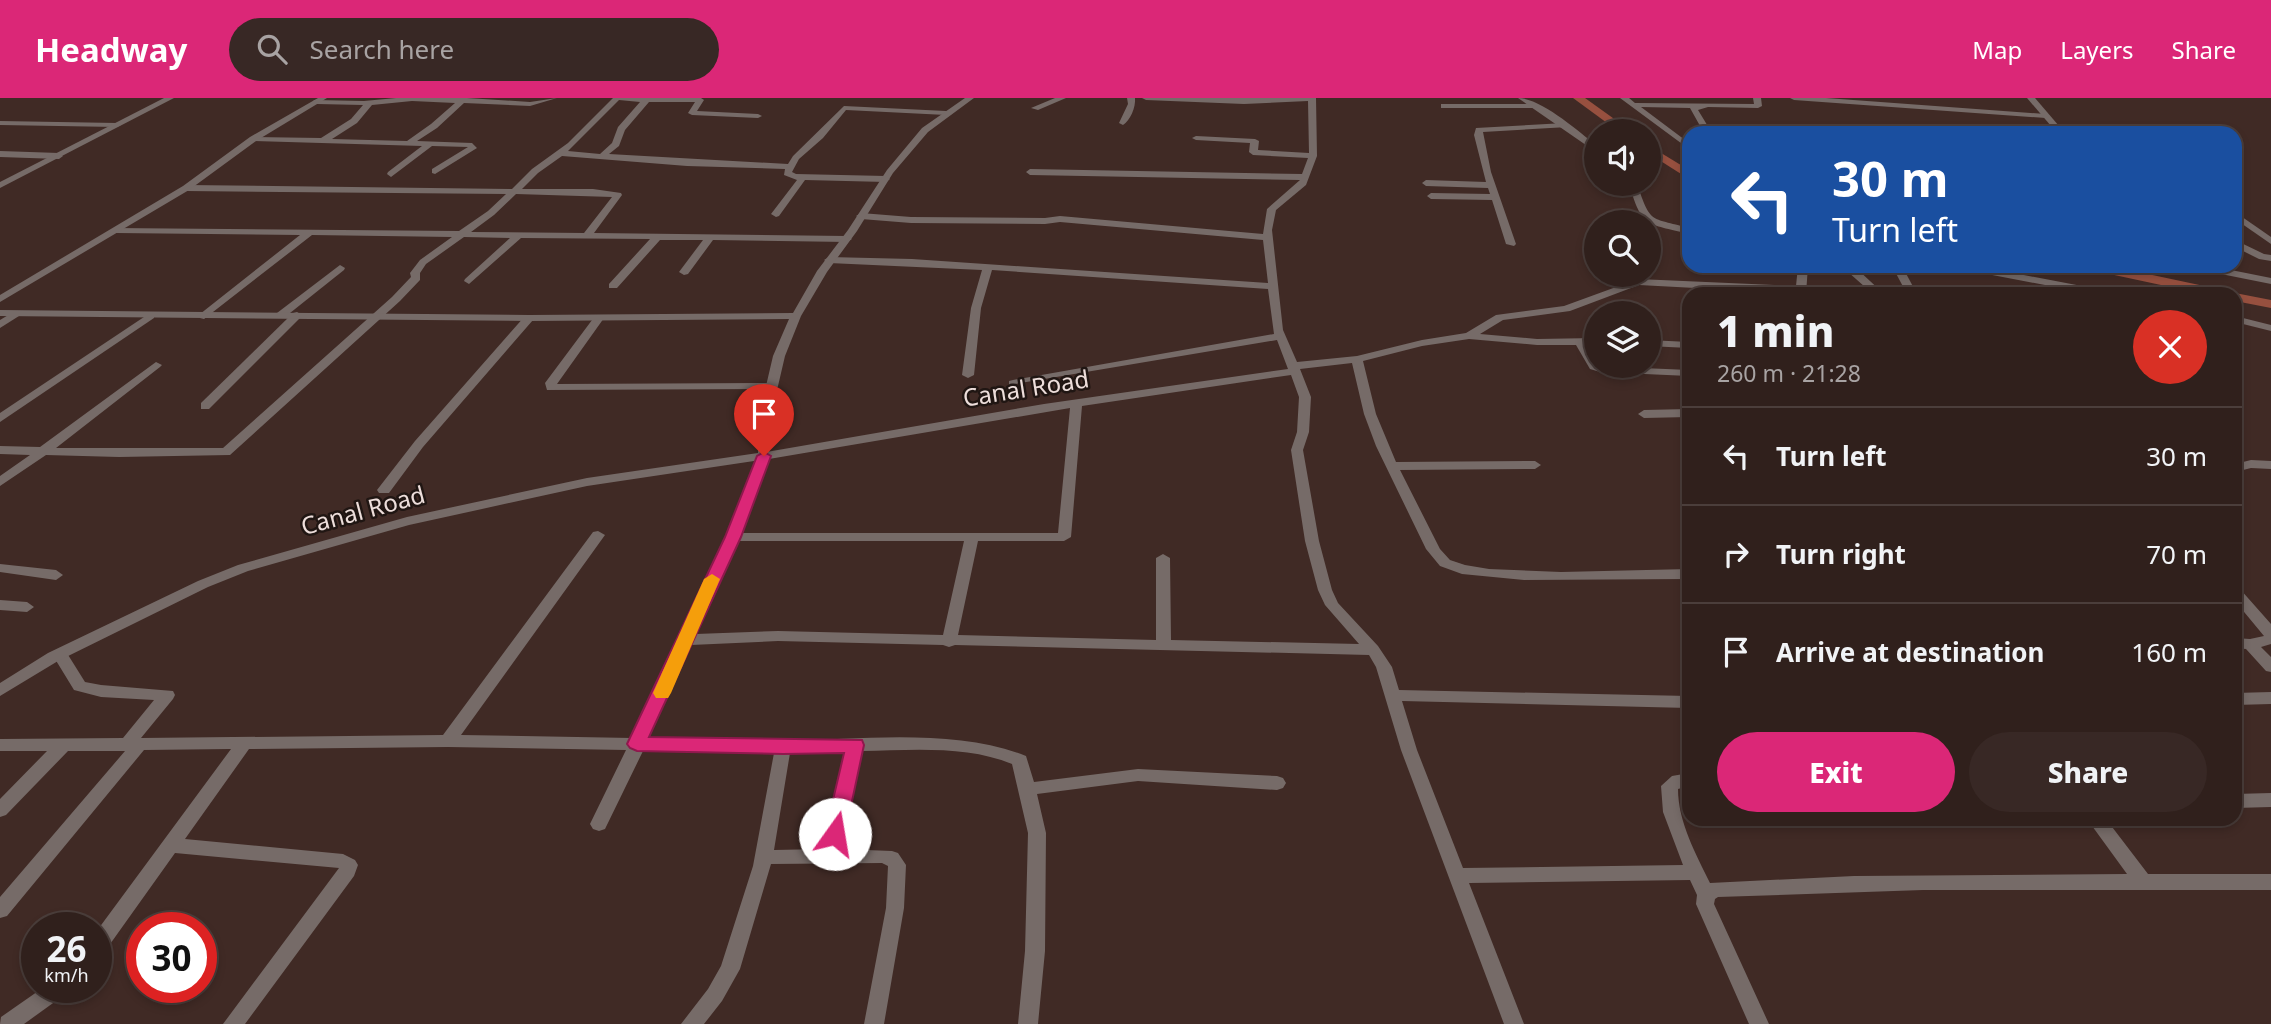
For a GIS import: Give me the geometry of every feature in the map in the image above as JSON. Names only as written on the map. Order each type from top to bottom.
[{"type":"street","points":[[0,185],[170,98]]},
{"type":"street","points":[[0,450],[226,452],[396,299],[415,278],[415,273],[424,262],[514,192],[619,98],[699,99],[692,113],[758,116]]},
{"type":"street","points":[[599,824],[733,537],[760,442],[754,423],[772,386],[779,356],[796,316],[829,260],[847,239],[886,179],[925,130],[970,98]]},
{"type":"street","points":[[1035,108],[1062,98]]},
{"type":"street","points":[[1123,123],[1132,104],[1131,98]]},
{"type":"street","points":[[1146,98],[1244,102],[1312,98],[1313,156],[1305,177],[1269,214],[1267,237],[1271,286],[1289,354],[1306,397],[1303,432],[1297,450],[1302,486],[1325,590],[1345,621],[1373,650],[1384,667],[1409,750],[1514,1024]]},
{"type":"street","points":[[1522,98],[1584,140]]},
{"type":"street","points":[[1624,98],[1682,142]]},
{"type":"street","points":[[1633,105],[1758,106],[1757,98]]},
{"type":"street","points":[[1794,98],[2046,116]]},
{"type":"street","points":[[2031,98],[2055,126]]},
{"type":"street","points":[[0,299],[186,188],[253,139],[320,100],[369,103],[412,99],[530,104],[548,99]]},
{"type":"street","points":[[602,156],[616,144],[621,130],[645,99]]},
{"type":"street","points":[[409,143],[434,126],[463,100]]},
{"type":"street","points":[[323,141],[354,121],[369,103]]},
{"type":"street","points":[[1444,106],[1535,106]]},
{"type":"street","points":[[1698,106],[1693,108],[1694,113],[1703,126]]},
{"type":"street","points":[[886,179],[803,177],[789,176],[787,173],[844,108],[946,113]]},
{"type":"street","points":[[0,123],[117,125]]},
{"type":"street","points":[[1511,244],[1492,185],[1478,135],[1479,130],[1565,125]]},
{"type":"street","points":[[1196,138],[1255,141],[1253,152],[1313,156]]},
{"type":"street","points":[[253,139],[466,144],[473,148],[435,171]]},
{"type":"street","points":[[391,174],[431,143]]},
{"type":"street","points":[[559,153],[687,163],[790,167]]},
{"type":"street","points":[[0,154],[59,156]]},
{"type":"street","points":[[1030,172],[1305,177]]},
{"type":"street","points":[[776,214],[803,177]]},
{"type":"street","points":[[1426,183],[1492,185]]},
{"type":"street","points":[[186,188],[593,192],[618,195],[587,236]]},
{"type":"street","points":[[1431,196],[1496,197]]},
{"type":"street","points":[[1637,196],[1643,213],[1649,220],[1682,230]]},
{"type":"street","points":[[861,216],[945,221],[1067,219],[1267,237]]},
{"type":"street","points":[[2242,220],[2271,241]]},
{"type":"street","points":[[116,230],[847,239]]},
{"type":"street","points":[[204,316],[309,233]]},
{"type":"street","points":[[469,281],[517,235]]},
{"type":"street","points":[[613,286],[657,237]]},
{"type":"street","points":[[684,272],[710,237]]},
{"type":"street","points":[[2242,247],[2262,257],[2271,258]]},
{"type":"street","points":[[829,260],[1271,286]]},
{"type":"street","points":[[281,315],[340,268]]},
{"type":"street","points":[[968,374],[976,308],[988,268]]},
{"type":"street","points":[[1855,273],[1871,287]]},
{"type":"street","points":[[1998,273],[2071,287]]},
{"type":"street","points":[[2231,273],[2271,281]]},
{"type":"street","points":[[1469,336],[1500,317],[1566,309],[1639,282],[1720,287]]},
{"type":"street","points":[[0,313],[530,318],[796,316]]},
{"type":"street","points":[[0,325],[15,314]]},
{"type":"street","points":[[205,406],[297,315]]},
{"type":"street","points":[[0,418],[150,316]]},
{"type":"street","points":[[384,490],[419,443],[530,318]]},
{"type":"street","points":[[599,318],[551,383],[551,388],[772,386]]},
{"type":"street","points":[[2242,321],[2271,328]]},
{"type":"street","points":[[1013,383],[1289,354],[1357,359],[1422,343],[1469,336],[1536,342],[1584,342]]},
{"type":"street","points":[[1580,342],[1594,367],[1604,370],[1682,373]]},
{"type":"street","points":[[1661,344],[1682,345]]},
{"type":"street","name":"Canal Road","points":[[0,690],[60,654],[203,584],[243,568],[407,521],[760,442],[1076,403],[1289,354]]},
{"type":"street","points":[[1357,359],[1366,401],[1392,466],[1422,523],[1432,549],[1446,564],[1476,573],[1514,576],[1682,574]]},
{"type":"street","points":[[0,482],[156,365]]},
{"type":"street","points":[[733,537],[1064,537],[1076,403]]},
{"type":"street","points":[[1644,414],[1682,413]]},
{"type":"street","points":[[1392,466],[1535,465]]},
{"type":"street","points":[[2242,466],[2271,465]]},
{"type":"street","points":[[448,741],[598,535]]},
{"type":"street","points":[[949,642],[972,537]]},
{"type":"street","points":[[1163,558],[1164,645]]},
{"type":"street","points":[[0,568],[56,575]]},
{"type":"street","points":[[2242,601],[2271,637],[2242,644]]},
{"type":"street","points":[[0,605],[27,607]]},
{"type":"street","points":[[687,639],[778,636],[1373,650]]},
{"type":"street","points":[[2242,644],[2271,667]]},
{"type":"street","points":[[0,910],[132,745],[167,695],[101,691],[80,686],[60,654]]},
{"type":"street","points":[[1391,695],[1682,702]]},
{"type":"street","points":[[2242,699],[2271,698]]},
{"type":"street","points":[[0,745],[243,745],[448,741],[783,747],[855,745],[956,747],[1009,752],[1020,760],[1037,833],[1035,951],[1028,1024]]},
{"type":"street","points":[[0,810],[63,745]]},
{"type":"street","points":[[112,926],[243,745]]},
{"type":"street","points":[[830,856],[855,745]]},
{"type":"street","points":[[691,1024],[715,995],[730,969],[764,857],[783,747]]},
{"type":"street","points":[[1027,789],[1138,775],[1277,783]]},
{"type":"street","points":[[1682,780],[1670,786],[1668,796],[1673,815],[1706,895],[1705,904],[1759,1024]]},
{"type":"street","points":[[2242,801],[2271,800]]},
{"type":"street","points":[[2101,826],[2144,881]]},
{"type":"street","points":[[171,845],[343,861],[349,864],[348,871],[233,1024]]},
{"type":"street","points":[[764,857],[882,856],[892,858],[897,865],[895,908],[874,1024]]},
{"type":"street","points":[[1457,876],[1696,872]]},
{"type":"street","points":[[1706,895],[1715,890],[1799,885],[2271,882]]},
{"type":"street","points":[[8,1024],[38,1003]]},
{"type":"waterway","points":[[1578,98],[1608,119]]},
{"type":"waterway","points":[[1661,157],[1682,170]]},
{"type":"waterway","points":[[2124,273],[2190,287]]},
{"type":"waterway","points":[[2242,298],[2271,304]]},
{"type":"slow traffic","points":[[662,693],[712,579]]},
{"type":"route","points":[[764,456],[733,537],[637,744],[783,747],[855,745],[835,834]]}]
